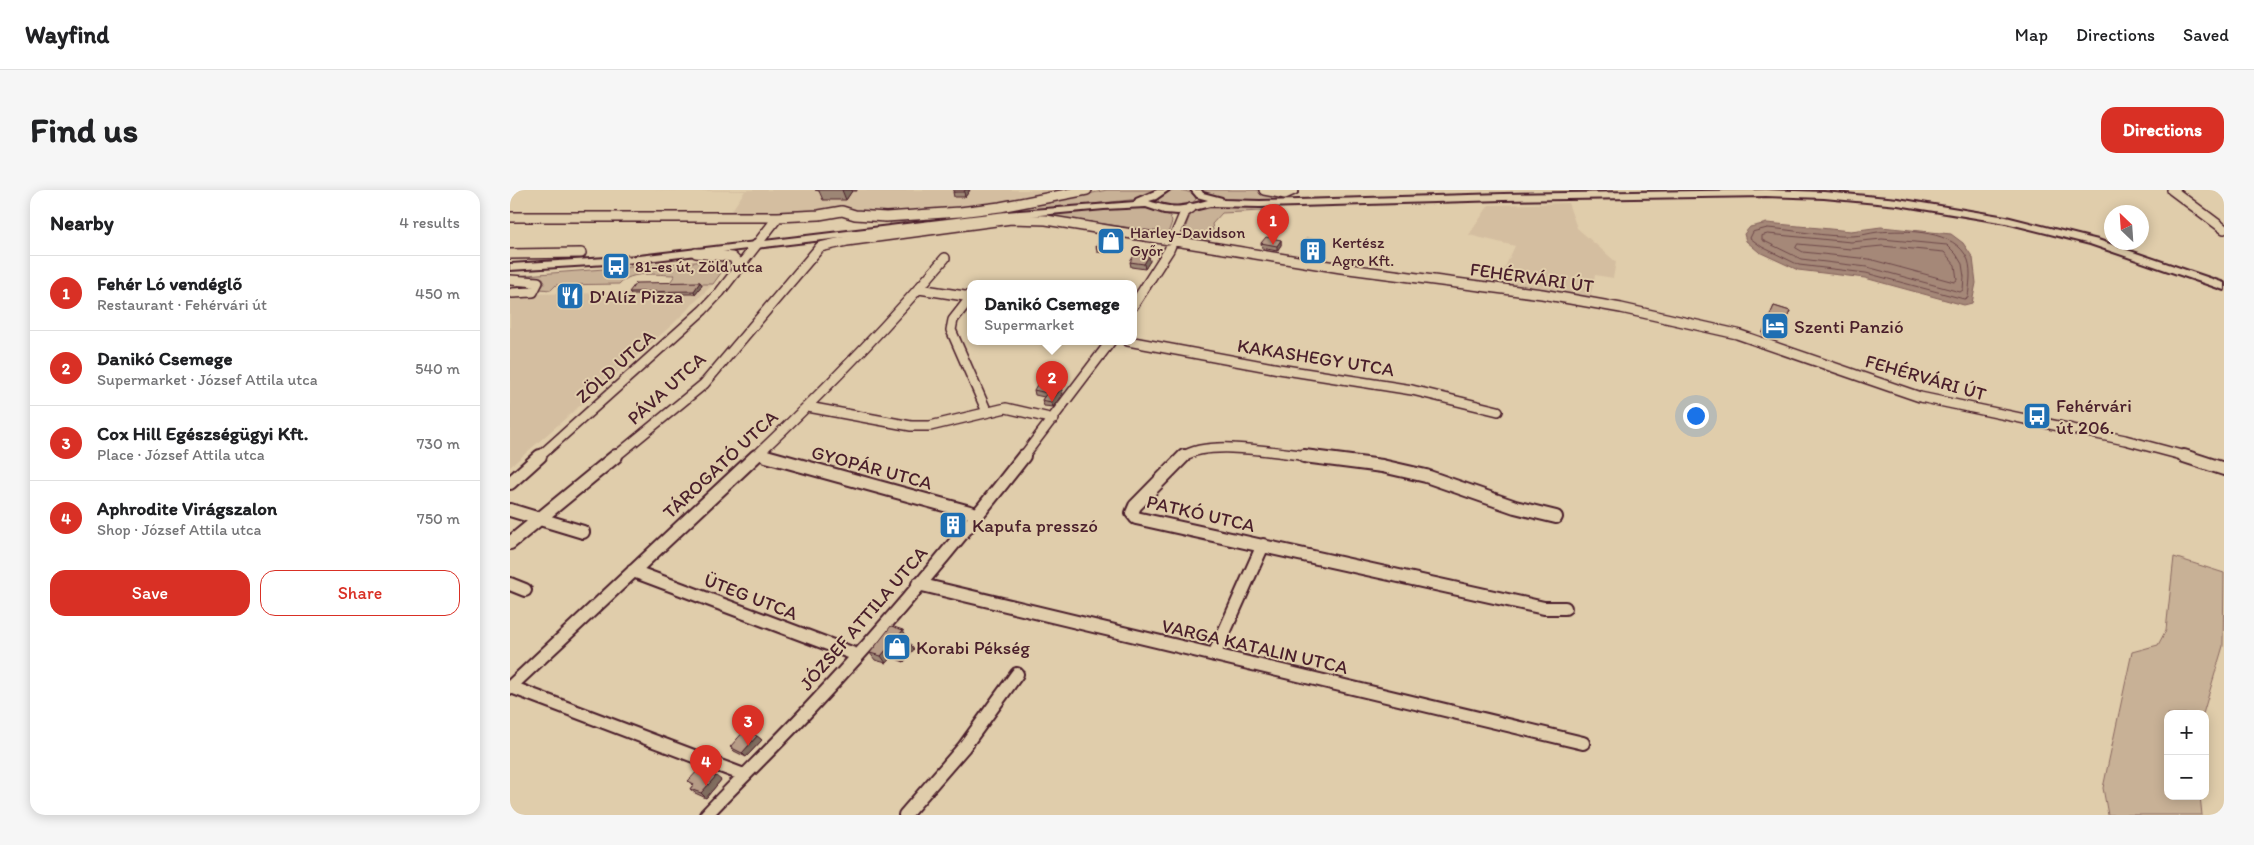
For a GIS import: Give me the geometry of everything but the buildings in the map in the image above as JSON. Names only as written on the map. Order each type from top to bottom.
[{"type":"main road","points":[[1104,206],[1142,200],[1162,191]]},
{"type":"main road","points":[[1162,191],[1155,202],[1162,209]]},
{"type":"main road","points":[[1194,207],[1201,198],[1198,192]]},
{"type":"main road","points":[[1198,192],[1228,203]]},
{"type":"main road","points":[[510,268],[584,264],[694,253],[1006,215],[1104,206],[1148,204],[1162,209],[1178,211],[1228,203],[1715,192],[1824,195],[1967,212],[2045,230],[2147,259],[2224,287]]},
{"type":"street","points":[[510,216],[778,217],[819,216],[842,211],[855,215],[886,217],[960,212],[1009,206],[1087,190]]},
{"type":"street","points":[[1264,190],[1285,194],[1294,190]]},
{"type":"street","points":[[2172,190],[2224,229]]},
{"type":"street","points":[[1137,299],[1173,240],[1185,212],[1194,207]]},
{"type":"street","points":[[1162,209],[1172,214],[1178,228]]},
{"type":"street","name":"ZÖLD UTCA","points":[[510,482],[703,310],[737,271],[778,217]]},
{"type":"street","name":"FEHÉRVÁRI ÚT","points":[[820,247],[847,241],[1011,219],[1046,220],[1341,268],[1580,300],[1737,334],[1927,399],[2134,442],[2224,469]]},
{"type":"street","points":[[766,232],[776,240],[789,242]]},
{"type":"street","name":"PÁVA UTCA","points":[[510,543],[704,384],[820,247]]},
{"type":"street","points":[[510,254],[581,253]]},
{"type":"street","points":[[694,253],[732,257],[737,271]]},
{"type":"street","name":"TÁROGATÓ UTCA","points":[[510,687],[808,407],[919,289],[945,258]]},
{"type":"street","points":[[510,280],[538,282],[533,292],[512,293]]},
{"type":"street","points":[[919,289],[967,296]]},
{"type":"street","points":[[967,302],[953,320],[950,330],[987,412]]},
{"type":"street","name":"KAKASHEGY UTCA","points":[[1137,343],[1279,369],[1412,390],[1498,410]]},
{"type":"street","name":"JÓZSEF ATTILA UTCA","points":[[706,815],[821,696],[918,584],[1054,419],[1108,345]]},
{"type":"street","points":[[808,407],[911,426],[930,426],[1006,408],[1014,408],[1054,419]]},
{"type":"street","name":"PATKÓ UTCA","points":[[1556,517],[1515,507],[1426,476],[1382,466],[1333,458],[1215,447],[1198,449],[1182,458],[1135,506],[1132,513],[1136,518],[1263,544],[1544,608],[1565,608]]},
{"type":"street","name":"GYOPÁR UTCA","points":[[759,454],[977,514]]},
{"type":"street","points":[[510,510],[583,532]]},
{"type":"street","points":[[1214,655],[1263,544]]},
{"type":"street","name":"ÜTEG UTCA","points":[[633,571],[857,655]]},
{"type":"street","points":[[510,584],[524,590]]},
{"type":"street","name":"VARGA KATALIN UTCA","points":[[918,584],[1583,743]]},
{"type":"street","points":[[905,815],[980,729],[1017,674]]},
{"type":"street","points":[[510,687],[744,775]]},
{"type":"shaded area","points":[[654,190],[1064,190],[1019,200],[969,207],[863,214],[829,212],[730,213],[745,191]]},
{"type":"shaded area","points":[[1107,190],[1159,190],[1139,199],[889,226],[892,219],[971,214],[1031,206]]},
{"type":"shaded area","points":[[1169,190],[1189,192],[1196,199],[1193,203],[1183,207],[1172,208],[1158,201],[1160,195]]},
{"type":"shaded area","points":[[1202,190],[1256,190],[1277,196],[1280,201],[1218,199],[1202,193]]},
{"type":"shaded area","points":[[1568,203],[1577,228],[1616,262],[1613,278],[1595,275],[1590,298],[1497,284],[1515,246],[1469,235],[1489,205]]},
{"type":"shaded area","points":[[1268,204],[1261,211],[1222,213],[1212,224],[1214,235],[1207,242],[1184,238],[1189,218],[1199,207],[1204,205]]},
{"type":"shaded area","points":[[1149,206],[1170,216],[1172,222],[1168,233],[1037,216],[1082,210]]},
{"type":"shaded area","points":[[724,260],[721,273],[713,284],[669,284],[675,275],[645,274],[631,277],[619,284],[556,285],[551,290],[540,289],[545,283],[543,278],[513,276]]},
{"type":"shaded area","points":[[637,284],[713,284],[673,324],[510,467],[510,294],[629,293]]},
{"type":"shaded area","points":[[2174,557],[2224,573],[2223,646],[2204,710],[2164,710],[2164,800],[2200,800],[2202,815],[2108,815],[2103,788],[2132,652],[2158,645],[2166,630]]},
{"type":"water","points":[[1767,223],[1851,231],[1881,227],[1951,234],[1963,243],[1973,258],[1976,283],[1972,303],[1964,305],[1865,278],[1798,270],[1759,252],[1746,241],[1744,234],[1750,227]]},
{"type":"place","name":"Harley-Davidson Győr","points":[[1111,241]]},
{"type":"place","name":"Fehér Ló vendéglő","points":[[1273,245]]},
{"type":"place","name":"Kertész Agro Kft.","points":[[1313,251]]},
{"type":"place","name":"81-es út, Zöld utca","points":[[616,266]]},
{"type":"place","name":"D'Alíz Pizza","points":[[570,296]]},
{"type":"place","name":"Szenti Panzió","points":[[1775,326]]},
{"type":"place","name":"Danikó Csemege","points":[[1052,402]]},
{"type":"place","name":"Fehérvári út 206.","points":[[2037,416]]},
{"type":"place","name":"Kapufa presszó","points":[[953,525]]},
{"type":"place","name":"Korabi Pékség","points":[[897,647]]},
{"type":"place","name":"Cox Hill Egészségügyi Kft.","points":[[748,746]]},
{"type":"place","name":"Aphrodite Virágszalon","points":[[706,786]]}]
